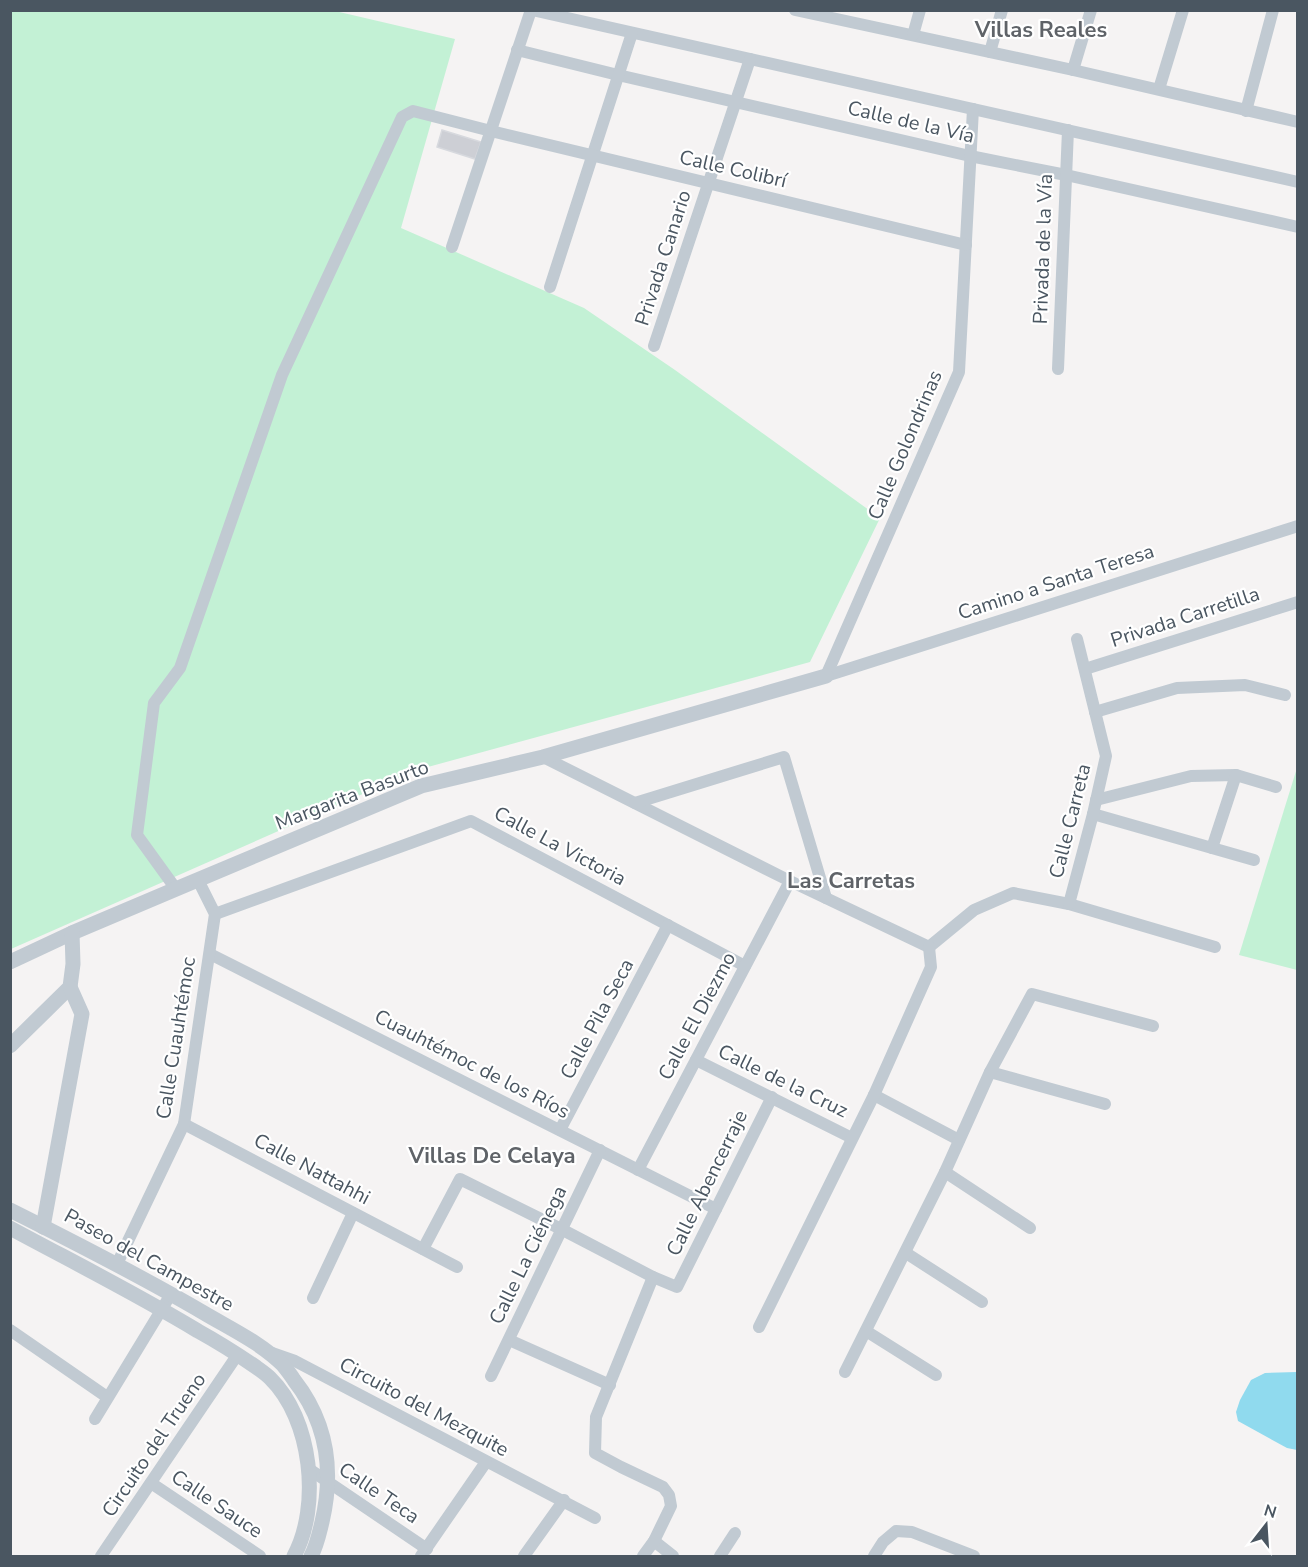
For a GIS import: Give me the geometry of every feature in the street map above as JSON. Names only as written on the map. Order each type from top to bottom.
[{"type":"street","name":"Calle de la Vía","points":[[531,10],[1298,182]]},
{"type":"street","points":[[452,247],[531,10]]},
{"type":"street","points":[[795,10],[824,14],[1298,122]]},
{"type":"street","points":[[913,35],[920,10]]},
{"type":"street","points":[[990,52],[1002,10]]},
{"type":"street","points":[[1073,70],[1091,10]]},
{"type":"street","points":[[1159,89],[1183,10]]},
{"type":"street","points":[[1246,111],[1273,10]]},
{"type":"street","points":[[550,287],[632,33]]},
{"type":"street","name":"Calle de la Vía","points":[[517,50],[970,156],[1298,227]]},
{"type":"street","name":"Privada Canario","points":[[654,346],[750,59]]},
{"type":"street","name":"Calle Golondrinas","points":[[826,676],[959,372],[973,109]]},
{"type":"street","name":"Calle Colibrí","points":[[176,889],[137,835],[154,704],[180,668],[282,375],[402,117],[413,111],[966,244]]},
{"type":"street","name":"Privada de la Vía","points":[[1058,369],[1068,130]]},
{"type":"street","name":"Camino a Santa Teresa","points":[[826,676],[1298,526]]},
{"type":"street","name":"Privada Carretilla","points":[[1085,669],[1298,602]]},
{"type":"street","name":"Calle Carreta","points":[[1069,904],[1094,814],[1106,756],[1077,639]]},
{"type":"street","name":"Margarita Basurto","points":[[10,962],[72,933],[421,786],[543,758],[826,676]]},
{"type":"street","points":[[1095,712],[1177,688],[1245,685],[1285,695]]},
{"type":"street","points":[[635,803],[784,757],[826,898]]},
{"type":"street","points":[[543,758],[790,881],[929,947]]},
{"type":"street","points":[[1096,800],[1191,776],[1236,775],[1276,787]]},
{"type":"street","points":[[1212,848],[1236,775]]},
{"type":"street","points":[[1094,814],[1254,860]]},
{"type":"street","name":"Calle La Victoria","points":[[215,914],[471,821],[745,966]]},
{"type":"street","points":[[198,880],[215,914]]},
{"type":"street","name":"Calle El Diezmo","points":[[638,1170],[790,881]]},
{"type":"street","points":[[929,947],[974,910],[1013,893],[1069,904],[1215,947]]},
{"type":"street","name":"Calle Cuauhtémoc","points":[[117,1264],[184,1124],[215,914]]},
{"type":"street","name":"Calle Pila Seca","points":[[560,1130],[668,925]]},
{"type":"street","points":[[43,1227],[82,1014],[70,987],[73,964],[72,933]]},
{"type":"street","points":[[759,1327],[874,1095],[931,967],[929,947]]},
{"type":"street","name":"Cuauhtémoc de los Ríos","points":[[210,954],[716,1209]]},
{"type":"street","points":[[10,1046],[70,987]]},
{"type":"street","points":[[845,1372],[945,1172],[990,1072],[1032,994],[1153,1026]]},
{"type":"street","name":"Calle de la Cruz","points":[[696,1060],[852,1138]]},
{"type":"street","points":[[990,1072],[1105,1104]]},
{"type":"street","points":[[874,1095],[960,1140]]},
{"type":"street","name":"Calle Abencerraje","points":[[654,1541],[671,1506],[669,1495],[663,1487],[595,1453],[596,1418],[653,1277],[677,1287],[772,1097]]},
{"type":"street","name":"Calle Nattahhi","points":[[184,1124],[457,1267]]},
{"type":"street","name":"Calle La Ciénega","points":[[491,1376],[600,1150]]},
{"type":"street","points":[[945,1172],[1030,1228]]},
{"type":"street","points":[[423,1249],[460,1179],[653,1277]]},
{"type":"street","name":"Paseo del Campestre","points":[[10,1210],[171,1294],[250,1340],[284,1366],[303,1391],[318,1420],[326,1453],[325,1507],[316,1547],[311,1557]]},
{"type":"street","points":[[313,1298],[353,1213]]},
{"type":"street","name":"Paseo del Campestre","points":[[10,1228],[161,1309],[238,1354],[270,1377],[287,1400],[299,1426],[309,1469],[309,1504],[301,1543],[294,1557]]},
{"type":"street","points":[[906,1252],[982,1302]]},
{"type":"street","points":[[95,1419],[171,1294]]},
{"type":"street","points":[[10,1330],[108,1397]]},
{"type":"street","points":[[866,1331],[936,1375]]},
{"type":"street","points":[[509,1340],[610,1385]]},
{"type":"street","name":"Circuito del Mezquite","points":[[265,1351],[295,1361],[595,1518]]},
{"type":"street","name":"Circuito del Trueno","points":[[104,1556],[238,1354]]},
{"type":"street","points":[[424,1553],[486,1462]]},
{"type":"street","name":"Calle Teca","points":[[309,1469],[424,1553]]},
{"type":"street","name":"Calle Sauce","points":[[152,1483],[260,1557]]},
{"type":"street","points":[[524,1557],[564,1500]]},
{"type":"street","points":[[874,1557],[883,1542],[896,1531],[912,1532],[974,1557]]},
{"type":"street","points":[[720,1557],[735,1533]]},
{"type":"street","points":[[643,1557],[654,1541],[674,1557]]},
{"type":"green space","points":[[11,11],[335,11],[455,39],[401,228],[584,308],[675,370],[880,518],[810,662],[417,770],[11,949]]},
{"type":"green space","points":[[1297,768],[1297,970],[1239,955]]},
{"type":"water","points":[[1298,1372],[1297,1450],[1287,1448],[1238,1421],[1236,1412],[1251,1380],[1265,1373]]},
{"type":"building","points":[[442,130],[481,142],[475,159],[437,147]]},
{"type":"district","name":"Villas Reales","points":[[1041,30]]},
{"type":"district","name":"Las Carretas","points":[[851,881]]},
{"type":"district","name":"Villas De Celaya","points":[[492,1156]]}]
